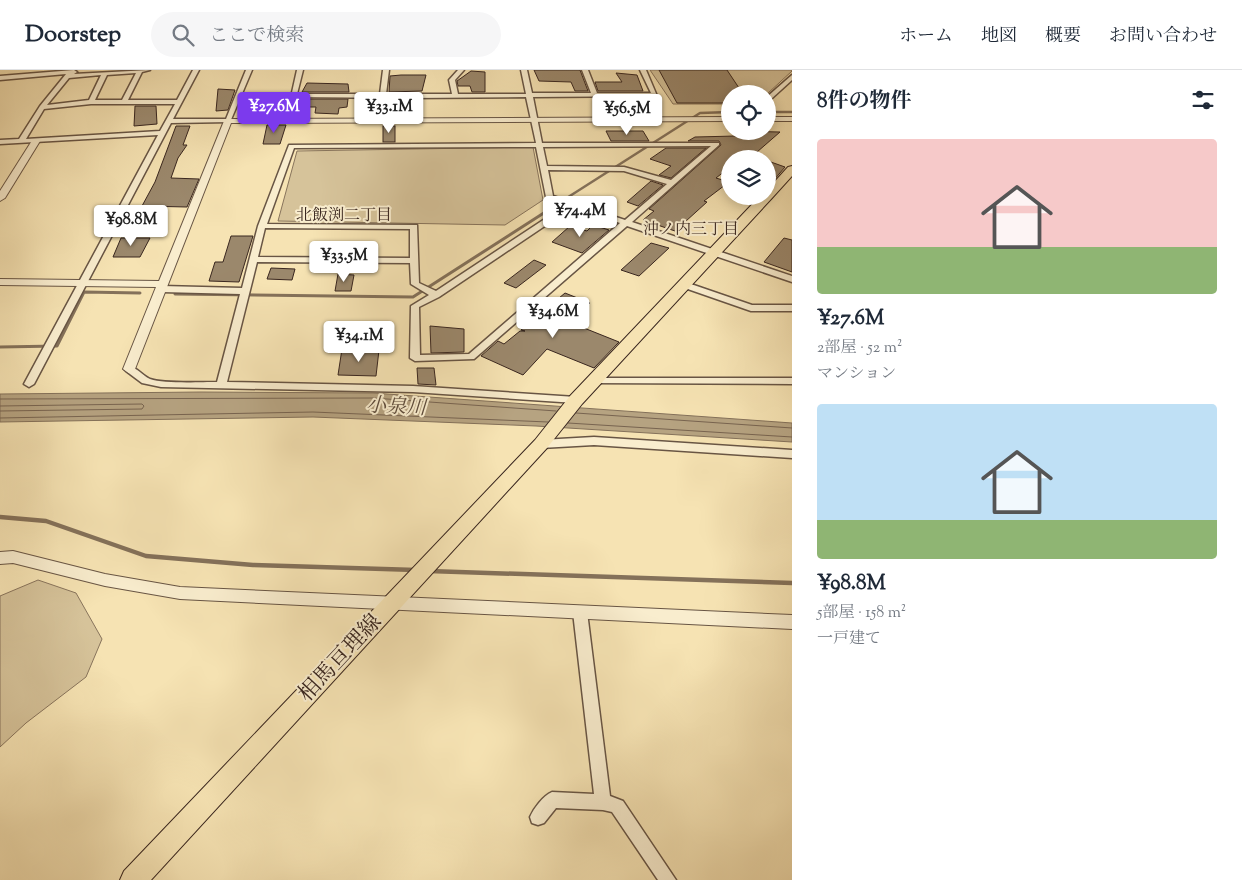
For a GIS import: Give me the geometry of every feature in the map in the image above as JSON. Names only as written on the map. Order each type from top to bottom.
[{"type":"main road","name":"相馬亘理線","points":[[776,187],[792,170]]},
{"type":"main road","name":"相馬亘理線","points":[[132,880],[394,602],[544,440],[574,402],[759,205]]},
{"type":"street","points":[[0,78],[74,72],[105,73],[147,70]]},
{"type":"street","points":[[29,384],[196,70]]},
{"type":"street","points":[[249,70],[130,369],[146,381],[162,384],[413,389],[574,402]]},
{"type":"street","points":[[300,70],[293,96],[656,95],[643,70]]},
{"type":"street","points":[[383,96],[386,70]]},
{"type":"street","points":[[456,96],[452,80],[461,70]]},
{"type":"street","points":[[524,70],[532,120],[550,197],[792,279]]},
{"type":"street","points":[[585,70],[595,95]]},
{"type":"street","points":[[124,102],[140,71]]},
{"type":"street","points":[[20,142],[42,107],[67,76],[93,72]]},
{"type":"street","points":[[91,102],[105,73]]},
{"type":"street","points":[[776,91],[792,77]]},
{"type":"street","points":[[410,96],[411,120]]},
{"type":"street","points":[[42,107],[91,102],[179,102]]},
{"type":"street","points":[[170,121],[721,119]]},
{"type":"street","points":[[776,119],[792,119]]},
{"type":"street","points":[[0,142],[163,133]]},
{"type":"street","points":[[0,198],[36,141]]},
{"type":"street","points":[[221,386],[262,226],[291,146],[717,144],[471,357],[415,358],[415,306],[571,204]]},
{"type":"street","points":[[544,168],[624,169],[673,183]]},
{"type":"street","points":[[262,226],[414,227],[415,284],[434,295]]},
{"type":"street","points":[[254,258],[415,261]]},
{"type":"street","points":[[0,282],[82,282],[163,286],[244,294]]},
{"type":"street","points":[[685,285],[751,308],[792,308]]},
{"type":"street","points":[[594,381],[792,381]]},
{"type":"street","points":[[544,440],[594,441],[792,454]]},
{"type":"street","points":[[0,558],[13,557],[105,580],[180,593],[792,622]]},
{"type":"street","points":[[580,612],[603,802]]},
{"type":"street","points":[[538,817],[552,800],[603,802],[616,806],[668,880]]},
{"type":"shaded area","points":[[650,70],[792,70],[776,86],[721,85],[721,104],[673,104]]},
{"type":"shaded area","points":[[533,147],[543,200],[505,225],[278,221],[297,151]]},
{"type":"shaded area","points":[[38,580],[76,593],[102,639],[86,677],[26,723],[0,747],[0,596]]},
{"type":"water","name":"小泉川","points":[[373,393],[792,423],[792,442],[536,426],[313,417],[0,422],[0,394]]},
{"type":"building","points":[[534,70],[580,70],[588,91],[575,91],[571,82],[539,81]]},
{"type":"building","points":[[659,70],[727,70],[737,85],[721,85],[721,103],[677,103]]},
{"type":"building","points":[[471,71],[485,72],[485,92],[472,92],[470,86],[458,86],[457,81]]},
{"type":"building","points":[[616,73],[637,75],[643,91],[598,91],[595,82],[622,82]]},
{"type":"building","points":[[426,75],[422,91],[389,92],[390,76]]},
{"type":"building","points":[[307,83],[348,84],[349,92],[302,92]]},
{"type":"building","points":[[218,89],[235,90],[228,110],[216,111]]},
{"type":"building","points":[[273,93],[290,93],[291,99],[348,99],[347,107],[339,108],[338,114],[315,113],[316,107],[290,107],[288,117],[266,117]]},
{"type":"building","points":[[135,106],[156,106],[157,124],[134,126]]},
{"type":"building","points":[[267,125],[286,125],[280,144],[263,144]]},
{"type":"building","points":[[176,126],[190,126],[183,145],[187,145],[178,158],[171,178],[199,179],[187,207],[142,206],[155,182]]},
{"type":"building","points":[[383,126],[395,126],[395,142],[383,142]]},
{"type":"building","points":[[606,131],[643,131],[649,141],[611,141]]},
{"type":"building","points":[[721,136],[721,140],[771,140],[759,150],[721,150],[721,174],[716,178],[721,180],[721,188],[704,201],[707,202],[675,231],[643,220],[654,211],[649,209],[721,145],[719,141],[688,141],[695,137]]},
{"type":"building","points":[[666,148],[706,148],[671,178],[659,175],[671,166],[650,159]]},
{"type":"building","points":[[776,164],[785,167],[776,178]]},
{"type":"building","points":[[651,181],[663,185],[638,206],[627,202]]},
{"type":"building","points":[[593,225],[609,230],[582,253],[552,242],[570,226],[587,231]]},
{"type":"building","points":[[231,236],[253,236],[239,282],[209,281],[215,262],[223,262]]},
{"type":"building","points":[[121,238],[150,238],[140,257],[113,257]]},
{"type":"building","points":[[784,238],[792,240],[792,272],[764,262]]},
{"type":"building","points":[[651,243],[669,248],[639,276],[621,270]]},
{"type":"building","points":[[534,260],[546,265],[516,288],[504,283]]},
{"type":"building","points":[[271,268],[295,269],[292,280],[267,279]]},
{"type":"building","points":[[338,274],[354,275],[351,291],[335,291]]},
{"type":"building","points":[[565,293],[590,303],[569,322],[619,342],[594,368],[547,349],[523,375],[481,356],[498,341],[504,344],[520,331],[525,331],[521,330]]},
{"type":"building","points":[[430,326],[464,329],[464,352],[431,353]]},
{"type":"building","points":[[342,349],[379,350],[376,376],[338,375]]},
{"type":"building","points":[[417,368],[434,368],[436,385],[418,384]]},
{"type":"waterway","points":[[562,201],[700,113],[721,112]]},
{"type":"waterway","points":[[776,112],[792,112]]},
{"type":"waterway","points":[[175,294],[413,297],[564,200]]},
{"type":"waterway","points":[[0,347],[57,346],[84,292],[140,293]]},
{"type":"waterway","points":[[0,517],[46,521],[146,556],[253,565],[416,570]]},
{"type":"waterway","points":[[429,571],[792,583]]},
{"type":"district","name":"北飯渕二丁目","points":[[344,216]]},
{"type":"district","name":"沖ノ内三丁目","points":[[691,230]]}]
